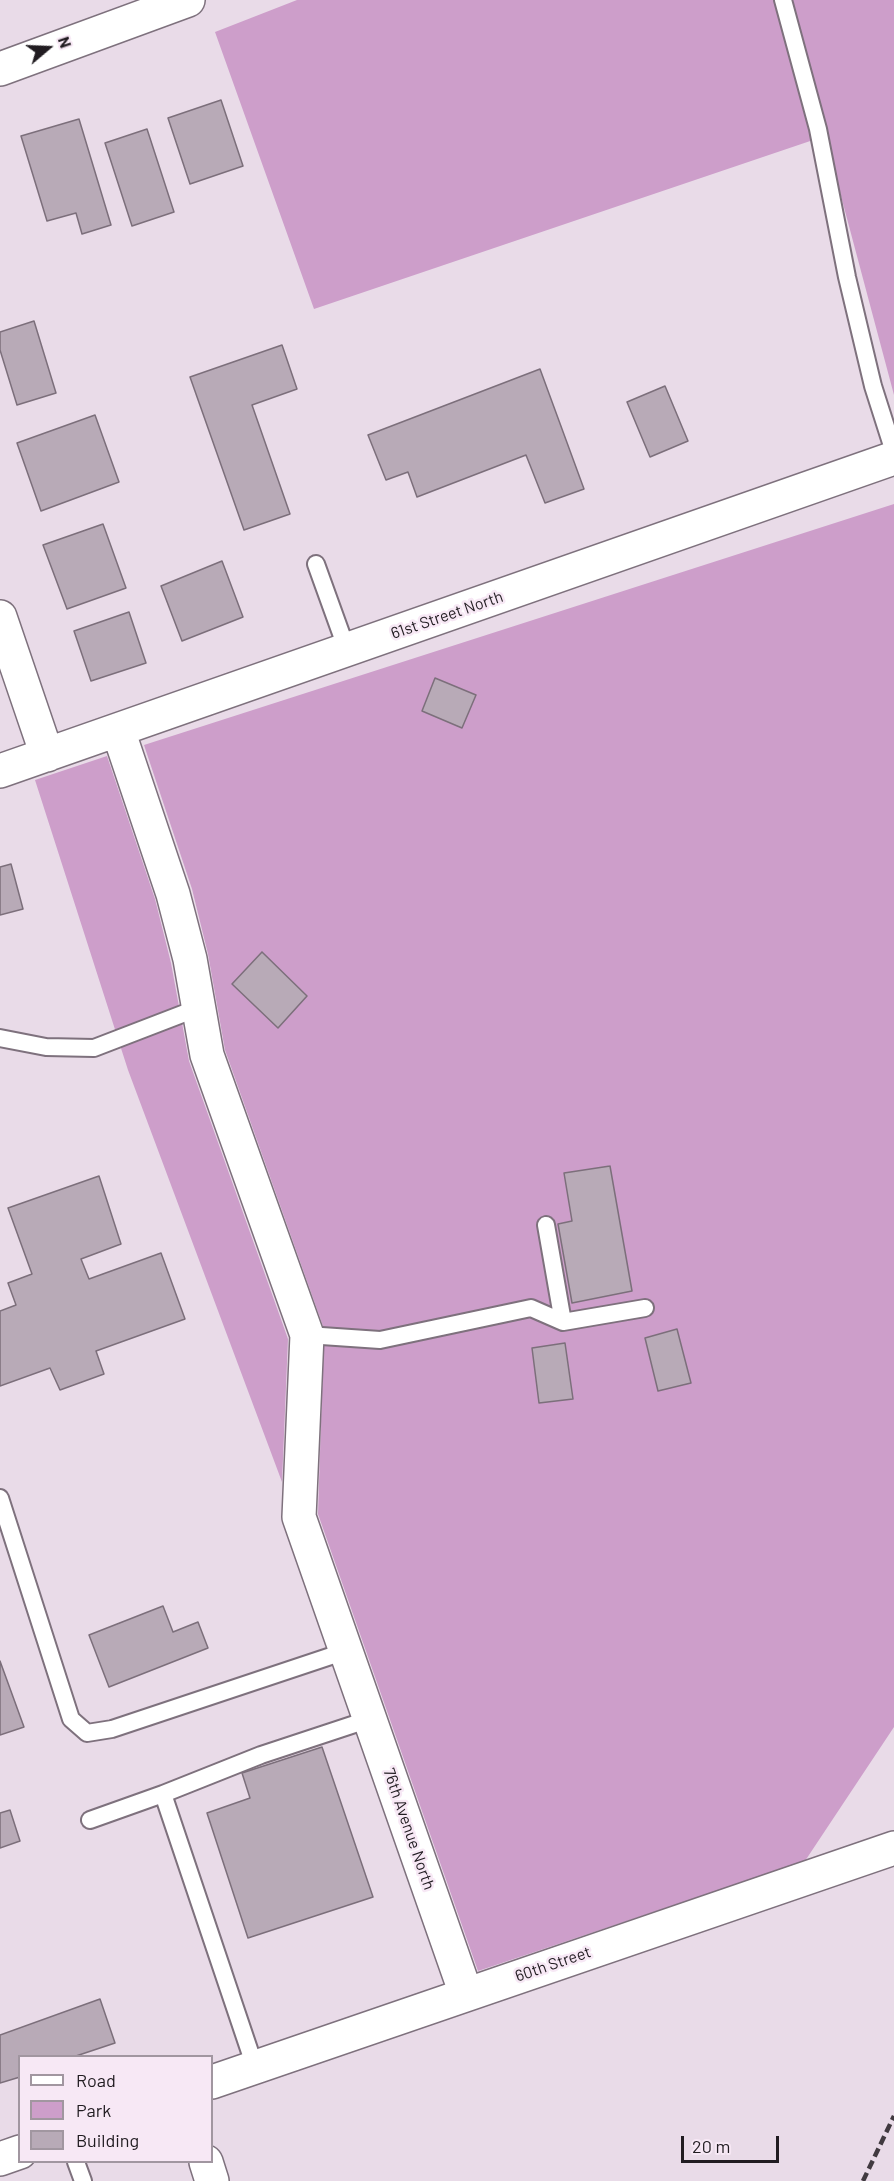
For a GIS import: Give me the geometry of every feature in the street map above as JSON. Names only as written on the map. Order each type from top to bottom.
[{"type":"street","points":[[0,69],[188,0]]},
{"type":"street","name":"61st Street North","points":[[0,771],[894,458]]},
{"type":"street","points":[[0,617],[47,754]]},
{"type":"street","points":[[118,730],[174,894],[190,958],[207,1055],[307,1335]]},
{"type":"street","name":"76th Avenue North","points":[[307,1335],[299,1518],[466,1994]]},
{"type":"street","name":"60th Street","points":[[213,2082],[894,1848]]},
{"type":"street","points":[[0,2159],[18,2153]]},
{"type":"street","points":[[206,2163],[212,2181]]},
{"type":"lane","points":[[783,0],[818,129],[847,277],[873,386],[894,452]]},
{"type":"lane","points":[[316,564],[347,650]]},
{"type":"lane","points":[[0,1038],[46,1047],[94,1048],[198,1008]]},
{"type":"lane","points":[[546,1226],[563,1322]]},
{"type":"lane","points":[[307,1335],[380,1340],[531,1308],[563,1322],[645,1308]]},
{"type":"lane","points":[[0,1498],[71,1719],[87,1733],[112,1729],[349,1658]]},
{"type":"lane","points":[[90,1820],[261,1755],[370,1719]]},
{"type":"lane","points":[[163,1794],[255,2067]]},
{"type":"lane","points":[[76,2163],[83,2181]]},
{"type":"green space","points":[[297,0],[894,0],[894,395],[825,136],[314,309],[215,32]]},
{"type":"green space","points":[[894,504],[894,1727],[805,1861],[478,1971],[318,1514],[324,1329],[225,1050],[208,954],[192,889],[144,745]]},
{"type":"green space","points":[[107,756],[155,899],[171,963],[189,1061],[288,1339],[282,1482],[128,1070],[35,780]]},
{"type":"building","points":[[221,100],[243,166],[190,184],[168,118]]},
{"type":"building","points":[[79,119],[111,225],[82,234],[76,213],[47,221],[21,136]]},
{"type":"building","points":[[147,129],[174,212],[132,226],[105,143]]},
{"type":"building","points":[[34,321],[56,393],[17,405],[0,350],[0,332]]},
{"type":"building","points":[[282,345],[297,389],[252,405],[290,514],[244,530],[190,377]]},
{"type":"building","points":[[540,369],[584,489],[545,503],[526,455],[417,497],[408,472],[386,480],[368,435]]},
{"type":"building","points":[[665,386],[688,441],[650,457],[627,402]]},
{"type":"building","points":[[95,415],[119,482],[41,511],[17,443]]},
{"type":"building","points":[[103,524],[126,588],[67,609],[43,545]]},
{"type":"building","points":[[222,561],[243,617],[182,641],[161,586]]},
{"type":"building","points":[[129,612],[146,663],[91,681],[74,631]]},
{"type":"building","points":[[435,678],[476,695],[462,728],[422,711]]},
{"type":"building","points":[[11,864],[23,909],[0,915],[0,867]]},
{"type":"building","points":[[262,952],[307,996],[278,1028],[232,984]]},
{"type":"building","points":[[610,1166],[632,1291],[572,1303],[558,1224],[572,1221],[564,1173]]},
{"type":"building","points":[[99,1176],[121,1244],[81,1259],[89,1279],[161,1253],[185,1319],[96,1351],[104,1374],[60,1390],[50,1368],[0,1386],[0,1311],[16,1305],[8,1283],[32,1274],[8,1208]]},
{"type":"building","points":[[677,1329],[691,1383],[658,1391],[645,1338]]},
{"type":"building","points":[[565,1343],[573,1399],[539,1403],[532,1348]]},
{"type":"building","points":[[163,1606],[173,1632],[198,1622],[208,1648],[109,1687],[89,1635]]},
{"type":"building","points":[[0,1661],[24,1727],[0,1735]]},
{"type":"building","points":[[322,1747],[373,1897],[248,1938],[207,1813],[250,1798],[242,1773]]},
{"type":"building","points":[[10,1810],[20,1841],[0,1848],[0,1813]]},
{"type":"building","points":[[100,1999],[115,2043],[79,2055],[18,2055],[18,2078],[0,2083],[0,2035]]},
{"type":"railway","points":[[863,2181],[894,2116]]}]
